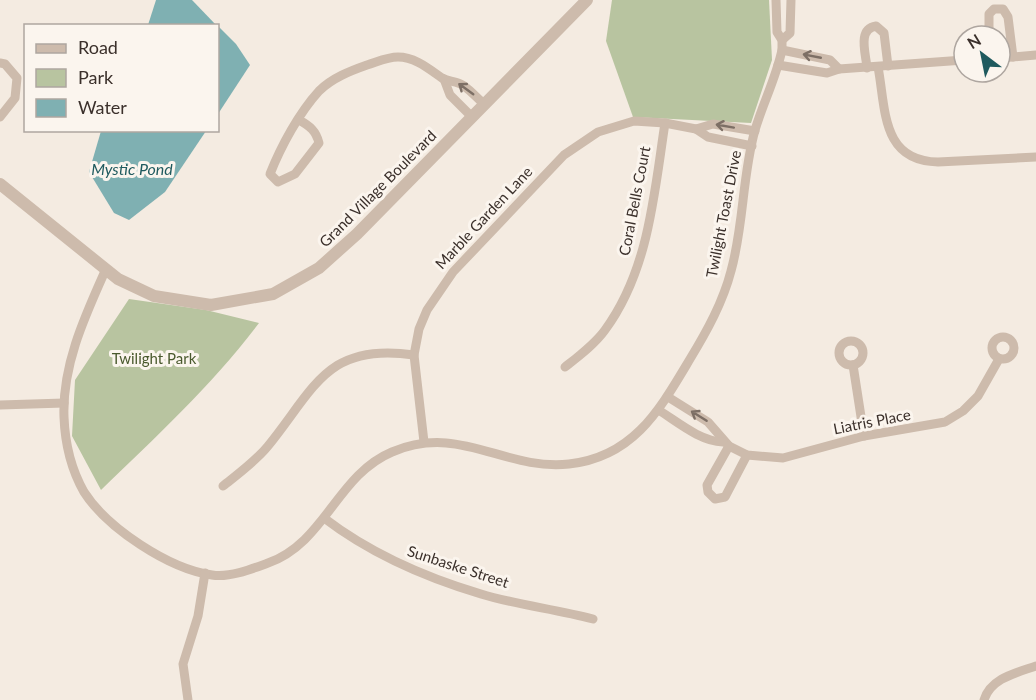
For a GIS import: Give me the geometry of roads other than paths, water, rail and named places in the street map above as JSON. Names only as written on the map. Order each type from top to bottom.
[{"type":"street","name":"Grand Village Boulevard","points":[[0,184],[118,279],[154,296],[211,305],[273,294],[319,268],[334,254],[587,0]]},
{"type":"street","name":"Twilight Toast Drive","points":[[776,0],[777,32],[782,45]]},
{"type":"street","name":"Twilight Toast Drive","points":[[106,269],[74,347],[64,403],[68,455],[85,493],[111,520],[154,555],[214,576],[273,561],[301,544],[324,518],[340,494],[367,467],[393,452],[424,442],[468,444],[540,465],[571,464],[606,455],[622,446],[660,411],[710,324],[731,271],[755,131],[778,65],[782,45],[790,33],[791,0]]},
{"type":"street","points":[[989,24],[989,14],[994,9],[1003,9],[1009,24]]},
{"type":"street","points":[[867,68],[864,34],[871,27],[880,28],[884,33],[883,66],[890,130],[894,141],[908,155],[927,162],[1036,157]]},
{"type":"street","points":[[782,45],[830,60],[839,69]]},
{"type":"street","points":[[1012,49],[1013,57],[1036,55]]},
{"type":"street","points":[[299,120],[310,126],[317,135],[319,143],[295,174],[278,182],[270,174],[299,120],[320,90],[345,73],[383,60],[396,57],[408,58],[430,68],[444,79],[462,84],[484,104]]},
{"type":"street","points":[[778,65],[827,73],[839,69],[952,61]]},
{"type":"street","points":[[0,63],[5,64],[16,78],[15,98],[0,117]]},
{"type":"street","points":[[444,79],[450,95],[472,117]]},
{"type":"street","name":"Marble Garden Lane","points":[[424,442],[414,355],[419,329],[437,291],[564,155],[580,142],[618,126],[634,122],[665,123],[696,129],[708,137],[752,146]]},
{"type":"street","name":"Coral Bells Court","points":[[565,368],[605,330],[637,270],[648,231],[665,123]]},
{"type":"street","name":"Marble Garden Lane","points":[[696,129],[713,124],[755,131]]},
{"type":"street","points":[[223,486],[266,449],[311,389],[338,363],[362,354],[387,351],[414,355]]},
{"type":"street","name":"Liatris Place","points":[[660,411],[700,435],[726,444],[747,455],[783,458],[864,435],[933,426],[954,418],[978,396],[999,359]]},
{"type":"street","points":[[852,365],[864,435]]},
{"type":"street","name":"Liatris Place","points":[[668,397],[708,422],[726,444]]},
{"type":"street","points":[[0,405],[64,403]]},
{"type":"street","points":[[726,444],[707,486],[708,492],[715,499],[725,497],[747,455]]},
{"type":"street","name":"Sunbaske Street","points":[[324,518],[355,542],[387,559],[426,574],[481,594],[593,619]]},
{"type":"street","points":[[188,700],[183,664],[198,616],[205,573]]},
{"type":"street","points":[[986,695],[1000,679],[1036,666]]},
{"type":"water","points":[[156,0],[192,0],[215,24],[148,24]]},
{"type":"water","points":[[219,27],[236,44],[250,65],[219,112]]},
{"type":"water","name":"Mystic Pond","points":[[101,132],[205,132],[165,192],[129,220],[114,213],[89,172]]},
{"type":"park label","name":"Twilight Park","points":[[154,359]]}]
